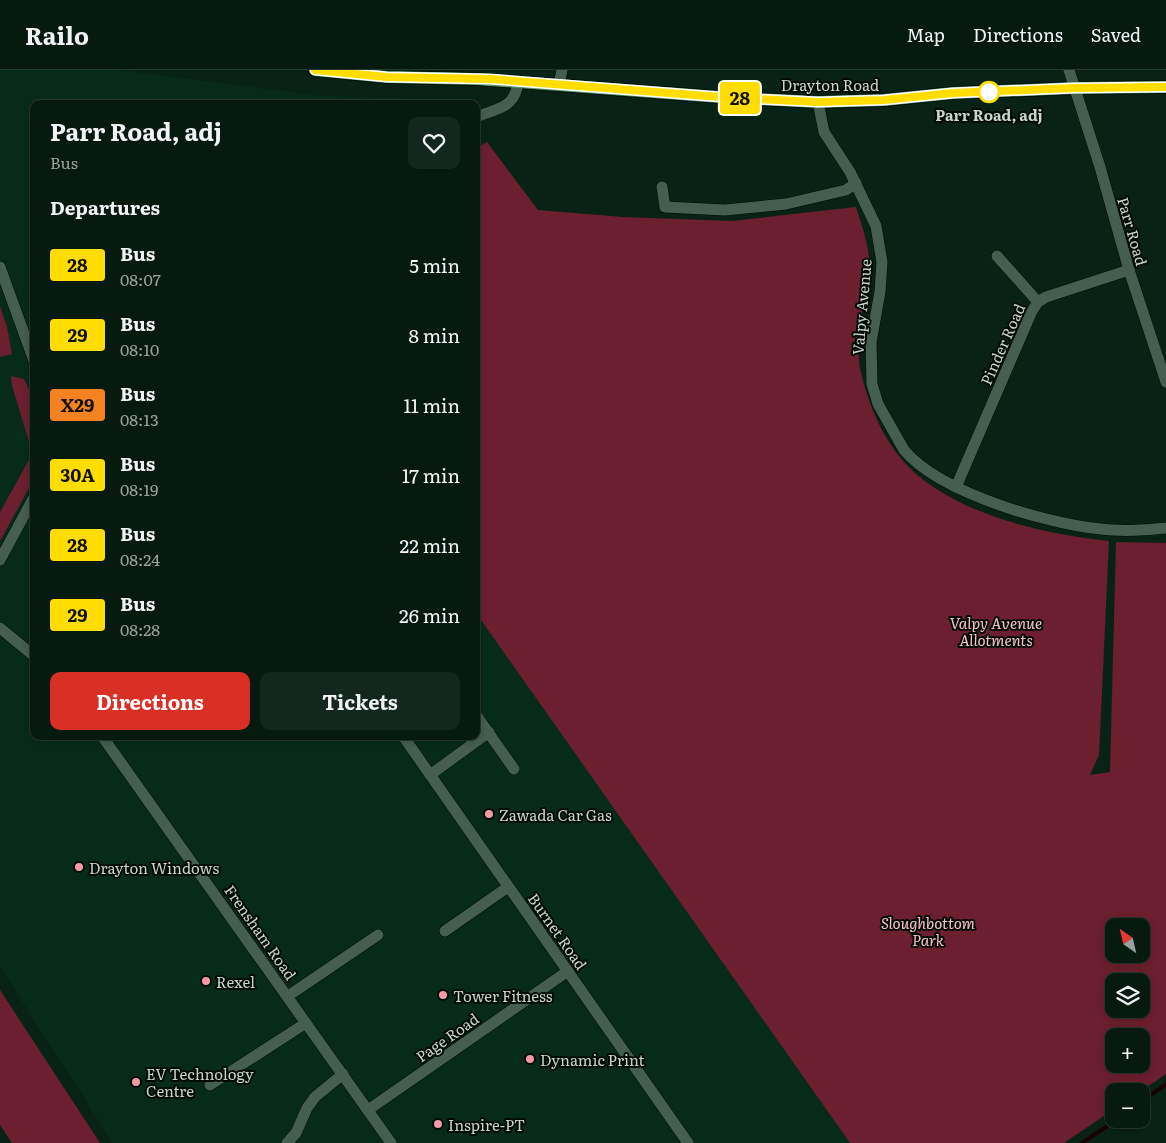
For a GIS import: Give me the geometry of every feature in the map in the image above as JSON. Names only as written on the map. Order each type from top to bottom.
[{"type":"main road","name":"Drayton Road","points":[[315,70],[387,77],[518,81],[733,98],[818,102],[884,100],[953,93],[1074,88],[1166,87]]},
{"type":"street","points":[[559,85],[562,70]]},
{"type":"street","name":"Parr Road","points":[[1069,70],[1100,167],[1129,270],[1165,378]]},
{"type":"street","points":[[480,116],[508,105],[516,93],[518,81]]},
{"type":"street","name":"Valpy Avenue","points":[[818,102],[824,132],[856,184],[876,226],[882,262],[880,292],[871,342],[872,384],[878,404],[895,436],[910,456],[942,480],[992,502],[1067,523],[1112,530],[1166,528]]},
{"type":"street","points":[[662,188],[665,207],[725,210],[786,204],[846,190],[856,184]]},
{"type":"street","points":[[997,256],[1038,302]]},
{"type":"street","points":[[0,267],[30,350]]},
{"type":"street","name":"Pinder Road","points":[[956,487],[1032,311],[1038,302],[1046,297],[1129,270]]},
{"type":"street","points":[[0,560],[30,504]]},
{"type":"street","points":[[0,628],[30,653]]},
{"type":"street","points":[[480,720],[514,769]]},
{"type":"street","points":[[480,739],[489,732]]},
{"type":"street","name":"Frensham Road","points":[[105,740],[392,1143]]},
{"type":"street","name":"Burnet Road","points":[[406,740],[688,1143]]},
{"type":"street","points":[[430,775],[478,740]]},
{"type":"street","points":[[445,931],[508,887]]},
{"type":"street","points":[[288,996],[378,935]]},
{"type":"street","name":"Page Road","points":[[368,1110],[568,971]]},
{"type":"street","points":[[210,1085],[258,1047],[288,1036],[306,1023]]},
{"type":"street","points":[[286,1143],[296,1133],[307,1108],[315,1097],[343,1074]]},
{"type":"shaded area","points":[[0,70],[118,70],[314,95],[441,100],[30,100],[30,740],[480,740],[480,619],[850,1143],[113,1143],[0,967]]},
{"type":"green space","name":"Sloughbottom Park","points":[[487,142],[538,210],[623,217],[732,221],[856,207],[869,255],[859,335],[860,365],[864,385],[873,411],[883,432],[896,452],[921,478],[941,492],[962,503],[1010,522],[1036,529],[1109,541],[1099,755],[1090,775],[1110,772],[1116,542],[1166,543],[1166,1074],[1150,1085],[1150,1083],[1105,1083],[1105,1115],[1064,1143],[850,1143],[480,619],[480,146]]},
{"type":"green space","points":[[0,306],[7,327],[12,354],[0,357]]},
{"type":"green space","points":[[11,376],[24,379],[30,392],[30,445],[12,386]]},
{"type":"green space","points":[[30,454],[30,486],[0,541],[0,512],[29,460]]},
{"type":"green space","points":[[0,990],[100,1143],[12,1143],[0,1125]]},
{"type":"waterway","points":[[1150,1096],[1166,1084]]},
{"type":"waterway","points":[[1082,1143],[1105,1128]]},
{"type":"bus line","name":"28","points":[[315,70],[387,77],[490,79],[733,98],[818,102],[884,100],[953,93],[1074,88],[1166,87]]},
{"type":"place","name":"Parr Road, adj","points":[[989,92]]},
{"type":"place","name":"Zawada Car Gas","points":[[489,814]]},
{"type":"place","name":"Drayton Windows","points":[[79,867]]},
{"type":"place","name":"Rexel","points":[[206,981]]},
{"type":"place","name":"Tower Fitness","points":[[443,995]]},
{"type":"place","name":"Dynamic Print","points":[[530,1059]]},
{"type":"place","name":"EV Technology Centre","points":[[136,1082]]},
{"type":"place","name":"Inspire-PT","points":[[438,1124]]},
{"type":"park label","name":"Valpy Avenue Allotments","points":[[996,630]]}]
